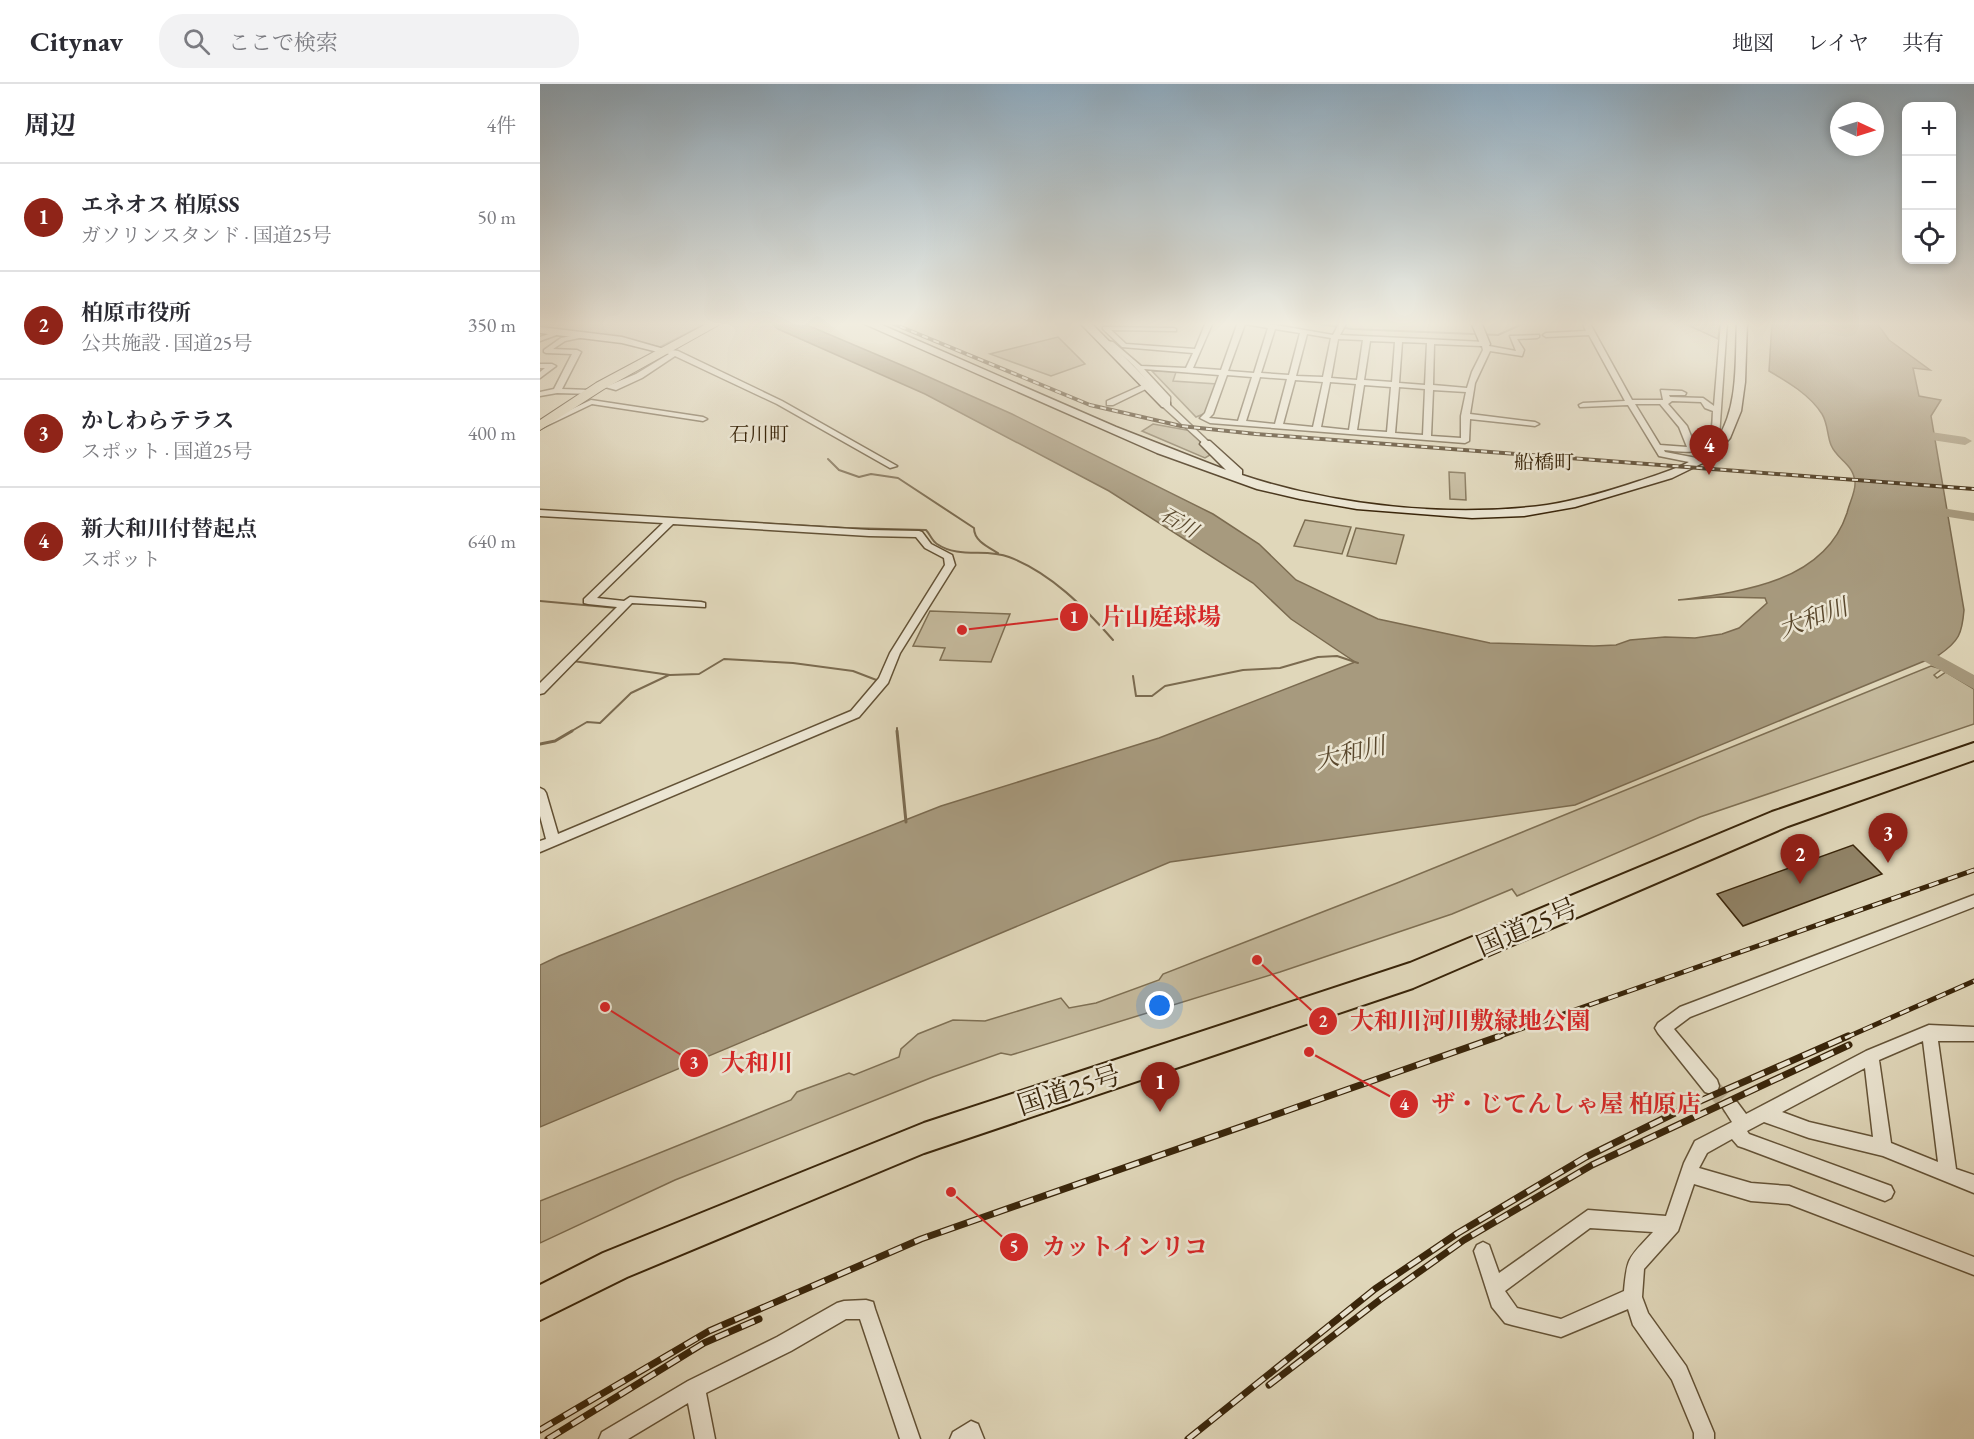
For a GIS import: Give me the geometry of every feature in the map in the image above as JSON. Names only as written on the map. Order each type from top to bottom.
[{"type":"highway","name":"国道25号","points":[[540,1303],[615,1265],[924,1138],[1413,975],[1780,819],[1974,751]]},
{"type":"main road","points":[[540,427],[610,385]]},
{"type":"street","points":[[558,391],[561,385]]},
{"type":"street","points":[[609,387],[619,385]]},
{"type":"street","points":[[743,385],[798,411],[893,466]]},
{"type":"street","points":[[1010,385],[1202,465],[1299,495],[1365,506],[1431,512],[1514,513],[1542,511],[1607,496],[1657,479],[1699,461],[1736,412],[1738,385]]},
{"type":"street","points":[[1155,385],[1167,399],[1166,405]]},
{"type":"street","points":[[1219,385],[1209,414],[1204,418],[1210,421],[1465,441],[1465,416],[1470,385]]},
{"type":"street","points":[[1241,424],[1254,385]]},
{"type":"street","points":[[1278,427],[1289,385]]},
{"type":"street","points":[[1317,429],[1325,385]]},
{"type":"street","points":[[1353,432],[1360,385]]},
{"type":"street","points":[[1391,434],[1395,385]]},
{"type":"street","points":[[1399,385],[1469,390]]},
{"type":"street","points":[[1621,385],[1662,454],[1699,461]]},
{"type":"street","points":[[1717,440],[1719,385]]},
{"type":"street","points":[[1110,403],[1148,386],[1246,480]]},
{"type":"street","points":[[1427,438],[1428,387]]},
{"type":"street","points":[[540,394],[558,391],[703,419]]},
{"type":"street","points":[[1682,393],[1664,392],[1664,401],[1683,426],[1692,448]]},
{"type":"street","points":[[1583,405],[1703,400],[1708,406],[1718,410]]},
{"type":"street","points":[[1465,416],[1535,424]]},
{"type":"street","points":[[1658,447],[1707,447],[1717,440]]},
{"type":"street","points":[[1202,465],[1219,456]]},
{"type":"street","points":[[540,513],[919,534],[928,546],[949,557],[950,565],[895,653],[884,680],[855,714],[540,847]]},
{"type":"street","points":[[626,604],[588,601],[671,521]]},
{"type":"street","points":[[540,690],[630,600],[701,605]]},
{"type":"street","points":[[540,793],[542,809],[553,841]]},
{"type":"street","points":[[1711,1086],[1663,1028],[1685,1012],[1974,901]]},
{"type":"street","points":[[1704,1439],[1679,1372],[1640,1318],[1633,1297],[1635,1265],[1672,1224],[1692,1163],[1701,1147],[1871,1056],[1929,1032],[1974,1034]]},
{"type":"street","points":[[1929,1032],[1948,1175]]},
{"type":"street","points":[[1871,1056],[1883,1148]]},
{"type":"street","points":[[1731,1108],[1744,1140],[1886,1192]]},
{"type":"street","points":[[1763,1114],[1809,1130],[1883,1148],[1974,1184]]},
{"type":"street","points":[[1689,1173],[1751,1192],[1789,1196],[1884,1230],[1974,1266]]},
{"type":"street","points":[[1495,1287],[1588,1218],[1672,1224]]},
{"type":"street","points":[[1483,1251],[1499,1300],[1512,1316],[1562,1328],[1633,1297]]},
{"type":"street","points":[[609,1439],[695,1388],[784,1344],[844,1310],[866,1309],[910,1439]]},
{"type":"street","points":[[695,1388],[705,1439]]},
{"type":"street","points":[[960,1439],[971,1431],[974,1439]]},
{"type":"shaded area","points":[[1166,385],[1217,385],[1206,413],[1196,417]]},
{"type":"shaded area","points":[[1153,424],[1192,431],[1210,455],[1205,458],[1142,431]]},
{"type":"shaded area","points":[[1449,472],[1465,473],[1466,500],[1450,499]]},
{"type":"shaded area","points":[[1305,520],[1351,527],[1342,554],[1294,546]]},
{"type":"shaded area","points":[[1356,528],[1404,535],[1396,564],[1347,556]]},
{"type":"shaded area","points":[[930,611],[1010,614],[991,662],[940,660],[945,648],[913,646]]},
{"type":"shaded area","points":[[1931,666],[1942,669],[1934,675],[1937,678],[1946,672],[1974,689],[1974,724],[1700,817],[1517,896],[1512,889],[1452,914],[1280,972],[1011,1055],[1001,1053],[933,1077],[675,1180],[540,1243],[540,1201],[791,1100],[797,1092],[849,1073],[854,1075],[899,1057],[901,1049],[918,1034],[953,1020],[985,1021],[1061,998],[1069,1008],[1096,1003],[1159,980],[1163,974],[1397,883]]},
{"type":"water","name":"石川","points":[[905,385],[947,385],[1012,414],[1213,514],[1259,544],[1296,580],[1378,619],[1490,643],[1594,646],[1665,637],[1695,638],[1722,634],[1739,628],[1767,603],[1765,598],[1720,597],[1678,600],[1727,593],[1777,580],[1800,569],[1820,555],[1836,537],[1853,493],[1854,476],[1831,445],[1822,414],[1811,401],[1791,385],[1917,385],[1919,396],[1941,400],[1931,416],[1964,610],[1962,625],[1955,641],[1939,655],[1575,805],[1170,862],[540,1127],[540,965],[941,806],[1159,738],[1355,662],[1291,619],[1253,583],[1109,491]]},
{"type":"building","points":[[1853,845],[1882,874],[1743,926],[1717,894]]},
{"type":"waterway","points":[[563,393],[580,394]]},
{"type":"waterway","points":[[1910,433],[1965,441]]},
{"type":"waterway","points":[[828,459],[839,470],[859,477],[871,474],[898,478],[974,528],[976,537],[998,553]]},
{"type":"waterway","points":[[1922,509],[1974,517]]},
{"type":"waterway","points":[[566,512],[846,528],[926,530],[935,543],[945,548],[963,552],[1000,554],[1039,572],[1078,603],[1113,640]]},
{"type":"waterway","points":[[540,601],[617,608]]},
{"type":"waterway","points":[[1910,646],[1974,683]]},
{"type":"waterway","points":[[1133,676],[1136,696],[1152,696],[1165,686],[1243,670],[1280,668],[1318,657],[1337,656],[1358,663]]},
{"type":"waterway","points":[[573,661],[670,675],[699,674],[724,659],[793,663],[853,671],[879,681]]},
{"type":"waterway","points":[[570,732],[587,722],[600,723],[631,693],[669,675]]},
{"type":"waterway","points":[[540,744],[555,741],[572,731]]},
{"type":"waterway","points":[[897,731],[906,822]]},
{"type":"tunnel","points":[[1711,1086],[1731,1108]]},
{"type":"railway","points":[[1042,385],[1090,405],[1181,426],[1256,434],[1974,489]]},
{"type":"railway","points":[[1495,1038],[1974,870]]},
{"type":"railway","points":[[1845,1038],[1974,981]]},
{"type":"railway","points":[[540,1430],[709,1331],[921,1239],[1500,1036]]},
{"type":"railway","points":[[1188,1439],[1375,1289],[1458,1233],[1586,1157],[1691,1105],[1848,1036]]},
{"type":"railway","points":[[1269,1385],[1381,1299],[1464,1240],[1592,1165],[1849,1045]]},
{"type":"railway","points":[[548,1439],[704,1343],[759,1319]]},
{"type":"place","name":"新大和川付替起点","points":[[1709,475]]},
{"type":"place","name":"片山庭球場","points":[[962,630]]},
{"type":"place","name":"かしわらテラス","points":[[1888,863]]},
{"type":"place","name":"柏原市役所","points":[[1800,884]]},
{"type":"place","name":"大和川河川敷緑地公園","points":[[1257,960]]},
{"type":"place","name":"大和川","points":[[605,1007]]},
{"type":"place","name":"ザ・じてんしゃ屋 柏原店","points":[[1309,1052]]},
{"type":"place","name":"エネオス 柏原SS","points":[[1160,1112]]},
{"type":"place","name":"カットインリコ","points":[[951,1192]]},
{"type":"district","name":"石川町","points":[[759,434]]},
{"type":"district","name":"船橋町","points":[[1544,462]]}]
